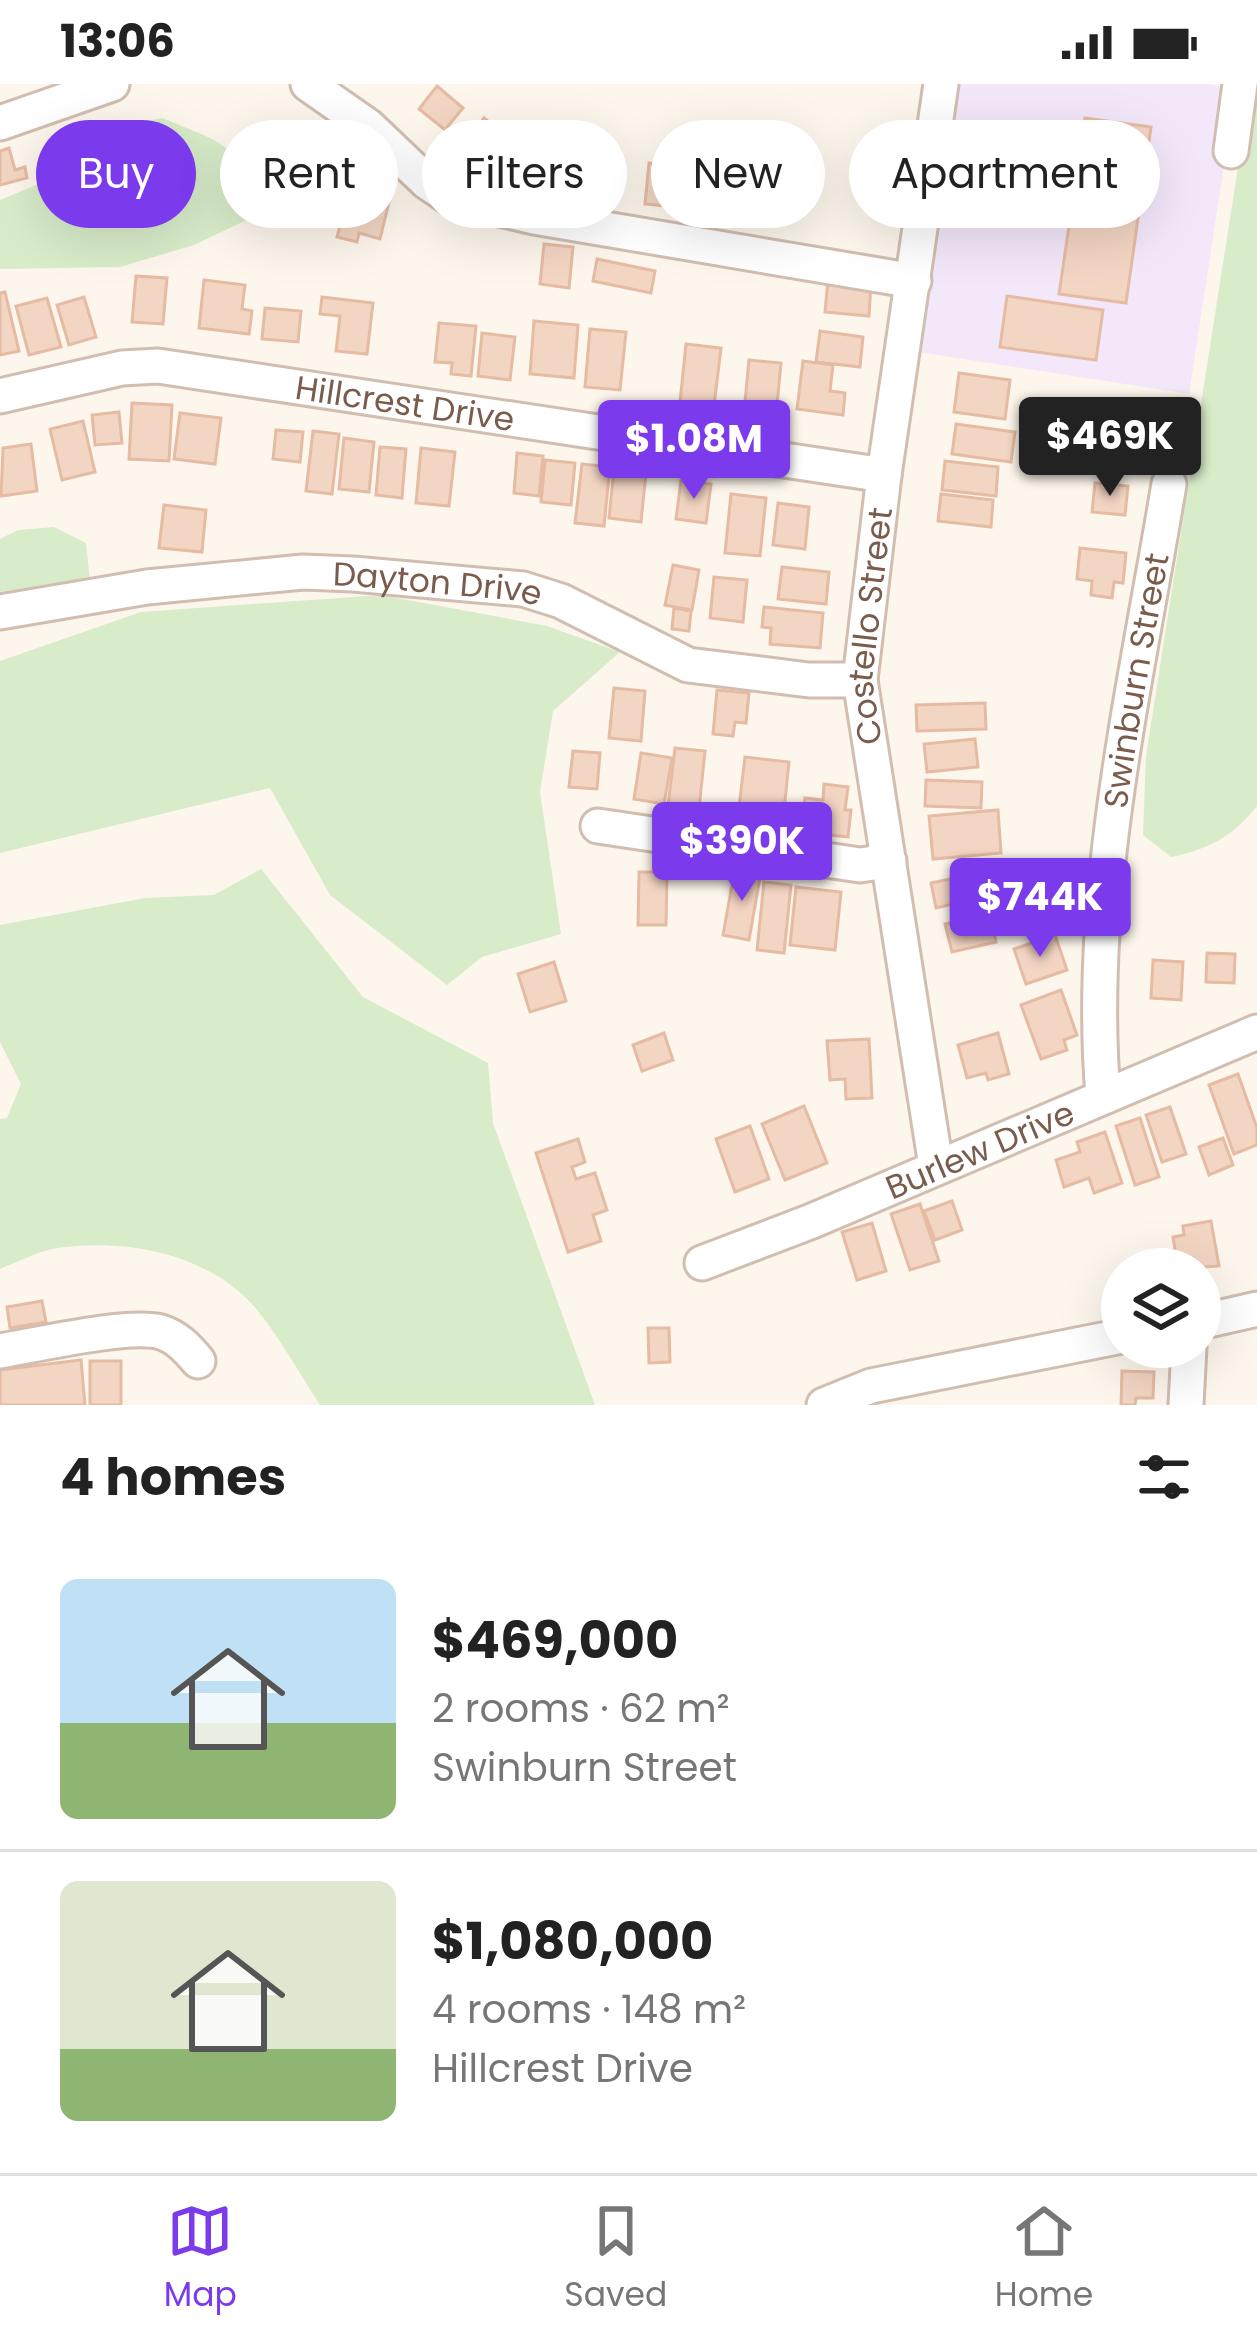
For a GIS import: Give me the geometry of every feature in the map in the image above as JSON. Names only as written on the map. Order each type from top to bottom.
[{"type":"street","points":[[0,123],[112,84]]},
{"type":"street","points":[[308,84],[368,126],[449,197],[534,217],[914,281]]},
{"type":"street","name":"Costello Street","points":[[936,1166],[860,680],[884,475],[941,84]]},
{"type":"street","points":[[1231,151],[1240,84]]},
{"type":"street","name":"Hillcrest Drive","points":[[0,396],[122,368],[158,366],[884,475]]},
{"type":"street","name":"Swinburn Street","points":[[1103,1095],[1098,1040],[1099,933],[1169,484]]},
{"type":"street","name":"Dayton Drive","points":[[0,613],[147,587],[303,572],[353,574],[523,589],[561,601],[688,665],[809,680],[860,680]]},
{"type":"street","points":[[598,826],[860,865],[889,861]]},
{"type":"street","name":"Burlew Drive","points":[[702,1263],[1257,1032]]},
{"type":"street","points":[[1221,1318],[1257,1310]]},
{"type":"street","points":[[0,1351],[134,1330],[160,1331],[184,1344],[198,1361]]},
{"type":"street","points":[[824,1405],[871,1386],[1101,1340]]},
{"type":"street","points":[[1186,1405],[1188,1368]]},
{"type":"shaded area","points":[[959,84],[1236,88],[1189,394],[918,352],[937,228],[1160,228],[1160,120],[953,120]]},
{"type":"green space","points":[[1251,84],[1257,84],[1257,806],[1219,840],[1171,857],[1143,835],[1146,756]]},
{"type":"green space","points":[[196,132],[220,144],[220,228],[230,228],[194,245],[120,267],[0,269],[0,200],[36,185],[36,228],[196,228]]},
{"type":"green space","points":[[54,527],[86,543],[90,581],[0,592],[0,539],[18,530]]},
{"type":"green space","points":[[381,595],[547,626],[620,652],[553,711],[540,792],[561,934],[482,957],[447,985],[330,895],[270,788],[0,853],[0,661],[141,612]]},
{"type":"green space","points":[[261,869],[363,997],[488,1063],[493,1123],[595,1405],[320,1405],[258,1311],[239,1291],[191,1263],[108,1245],[46,1251],[0,1269],[0,1119],[7,1118],[21,1084],[0,1042],[0,925],[145,898],[214,895]]},
{"type":"building","points":[[437,86],[463,108],[453,120],[433,120],[419,109]]},
{"type":"building","points":[[9,148],[15,170],[25,167],[27,178],[0,185],[0,151]]},
{"type":"building","points":[[649,163],[651,163],[651,205],[645,204]]},
{"type":"building","points":[[339,228],[383,228],[380,239],[359,233],[357,242],[337,237]]},
{"type":"building","points":[[1069,228],[1137,228],[1126,303],[1059,294]]},
{"type":"building","points":[[544,244],[573,247],[569,288],[540,284]]},
{"type":"building","points":[[597,259],[655,271],[651,293],[593,281]]},
{"type":"building","points":[[136,276],[167,278],[163,324],[132,322]]},
{"type":"building","points":[[828,279],[871,283],[869,316],[825,312]]},
{"type":"building","points":[[204,280],[245,285],[242,309],[252,311],[249,334],[199,328]]},
{"type":"building","points":[[5,292],[19,351],[0,355],[0,293]]},
{"type":"building","points":[[1007,296],[1103,310],[1096,360],[1000,347]]},
{"type":"building","points":[[84,297],[96,337],[69,345],[57,305]]},
{"type":"building","points":[[322,297],[373,303],[367,354],[336,351],[340,316],[320,314]]},
{"type":"building","points":[[47,298],[61,347],[29,355],[16,306]]},
{"type":"building","points":[[265,308],[301,311],[298,342],[262,339]]},
{"type":"building","points":[[534,321],[578,325],[574,378],[530,374]]},
{"type":"building","points":[[439,323],[476,326],[471,376],[451,374],[452,363],[435,362]]},
{"type":"building","points":[[590,329],[626,332],[620,390],[585,387]]},
{"type":"building","points":[[820,331],[863,337],[860,367],[816,362]]},
{"type":"building","points":[[482,333],[515,337],[510,380],[478,376]]},
{"type":"building","points":[[686,344],[721,348],[714,406],[680,402]]},
{"type":"building","points":[[749,360],[781,363],[777,405],[745,402]]},
{"type":"building","points":[[803,361],[833,365],[830,391],[845,393],[843,415],[797,409]]},
{"type":"building","points":[[959,373],[1010,380],[1005,419],[954,412]]},
{"type":"building","points":[[132,403],[172,405],[169,461],[129,459]]},
{"type":"building","points":[[1104,409],[1147,414],[1144,442],[1101,438]]},
{"type":"building","points":[[119,412],[122,443],[95,445],[92,415]]},
{"type":"building","points":[[180,413],[221,418],[215,464],[174,459]]},
{"type":"building","points":[[83,421],[95,472],[62,480],[50,429]]},
{"type":"building","points":[[956,424],[1015,432],[1011,462],[952,454]]},
{"type":"building","points":[[276,430],[303,432],[300,462],[273,459]]},
{"type":"building","points":[[313,431],[339,434],[332,494],[306,491]]},
{"type":"building","points":[[344,438],[374,442],[369,492],[339,489]]},
{"type":"building","points":[[31,444],[37,491],[1,496],[3,448]]},
{"type":"building","points":[[380,447],[406,449],[402,498],[376,495]]},
{"type":"building","points":[[421,448],[455,452],[449,506],[416,503]]},
{"type":"building","points":[[517,453],[543,456],[539,496],[514,493]]},
{"type":"building","points":[[545,460],[575,463],[571,505],[541,502]]},
{"type":"building","points":[[945,461],[998,467],[996,496],[942,490]]},
{"type":"building","points":[[582,464],[610,467],[604,526],[575,523]]},
{"type":"building","points":[[614,469],[646,473],[641,522],[609,518]]},
{"type":"building","points":[[681,481],[711,484],[706,523],[676,519]]},
{"type":"building","points":[[1095,483],[1128,486],[1125,515],[1092,512]]},
{"type":"building","points":[[731,494],[766,498],[760,556],[725,553]]},
{"type":"building","points":[[941,494],[993,500],[991,527],[938,521]]},
{"type":"building","points":[[778,503],[809,507],[805,549],[773,545]]},
{"type":"building","points":[[164,505],[206,510],[202,552],[159,548]]},
{"type":"building","points":[[1080,548],[1126,553],[1123,583],[1114,582],[1112,598],[1091,595],[1092,581],[1077,579]]},
{"type":"building","points":[[673,565],[699,570],[692,610],[665,605]]},
{"type":"building","points":[[782,567],[829,572],[826,604],[778,599]]},
{"type":"building","points":[[714,577],[747,580],[743,622],[710,618]]},
{"type":"building","points":[[764,607],[823,613],[820,648],[770,644],[771,628],[762,627]]},
{"type":"building","points":[[674,608],[691,611],[689,631],[672,629]]},
{"type":"building","points":[[614,688],[645,691],[641,741],[609,738]]},
{"type":"building","points":[[717,690],[749,693],[746,723],[735,722],[733,736],[713,734]]},
{"type":"building","points":[[985,703],[986,729],[917,731],[916,705]]},
{"type":"building","points":[[975,739],[978,767],[927,772],[924,744]]},
{"type":"building","points":[[675,748],[705,751],[699,809],[668,806]]},
{"type":"building","points":[[573,751],[600,753],[597,789],[569,787]]},
{"type":"building","points":[[641,753],[672,758],[664,804],[634,799]]},
{"type":"building","points":[[745,757],[789,762],[784,811],[739,807]]},
{"type":"building","points":[[926,780],[982,782],[981,808],[925,806]]},
{"type":"building","points":[[824,784],[848,787],[848,837],[801,832],[805,798],[823,800]]},
{"type":"building","points":[[998,810],[1001,853],[933,859],[929,816]]},
{"type":"building","points":[[735,868],[761,872],[749,940],[723,935]]},
{"type":"building","points":[[639,872],[667,872],[666,925],[638,925]]},
{"type":"building","points":[[970,875],[975,899],[936,908],[931,883]]},
{"type":"building","points":[[764,882],[791,885],[784,953],[757,950]]},
{"type":"building","points":[[796,887],[841,892],[835,950],[790,945]]},
{"type":"building","points":[[990,914],[996,942],[952,952],[945,924]]},
{"type":"building","points":[[1055,935],[1067,970],[1026,984],[1014,949]]},
{"type":"building","points":[[1207,953],[1235,954],[1234,983],[1206,982]]},
{"type":"building","points":[[1153,960],[1183,962],[1181,1000],[1151,998]]},
{"type":"building","points":[[554,962],[566,1001],[530,1012],[518,974]]},
{"type":"building","points":[[1061,990],[1077,1035],[1064,1040],[1067,1050],[1041,1059],[1021,1005]]},
{"type":"building","points":[[664,1033],[673,1060],[642,1071],[633,1045]]},
{"type":"building","points":[[998,1033],[1009,1074],[988,1080],[986,1073],[967,1078],[958,1045]]},
{"type":"building","points":[[869,1039],[872,1098],[846,1099],[845,1079],[830,1080],[827,1041]]},
{"type":"building","points":[[1238,1074],[1257,1128],[1257,1145],[1234,1154],[1209,1085]]},
{"type":"building","points":[[804,1106],[827,1163],[785,1180],[762,1124]]},
{"type":"building","points":[[1170,1107],[1186,1154],[1162,1162],[1146,1115]]},
{"type":"building","points":[[1140,1118],[1159,1177],[1135,1185],[1116,1126]]},
{"type":"building","points":[[750,1126],[769,1179],[735,1192],[716,1139]]},
{"type":"building","points":[[1105,1132],[1122,1183],[1094,1193],[1089,1178],[1064,1187],[1056,1160],[1080,1152],[1077,1142]]},
{"type":"building","points":[[1223,1138],[1233,1165],[1209,1175],[1199,1147]]},
{"type":"building","points":[[578,1139],[585,1162],[572,1167],[576,1179],[595,1173],[607,1210],[593,1215],[601,1241],[568,1252],[536,1153]]},
{"type":"building","points":[[952,1201],[962,1230],[935,1240],[924,1211]]},
{"type":"building","points":[[920,1204],[939,1261],[910,1270],[891,1214]]},
{"type":"building","points":[[1211,1221],[1216,1248],[1175,1248],[1173,1237],[1184,1235],[1183,1226]]},
{"type":"building","points":[[872,1223],[886,1271],[857,1280],[842,1232]]},
{"type":"building","points":[[42,1301],[46,1322],[10,1328],[7,1307]]},
{"type":"building","points":[[648,1328],[669,1328],[670,1362],[649,1363]]},
{"type":"building","points":[[81,1360],[85,1405],[0,1405],[0,1370]]},
{"type":"building","points":[[90,1361],[121,1361],[121,1405],[90,1405]]},
{"type":"building","points":[[1122,1371],[1154,1372],[1153,1398],[1136,1398],[1135,1405],[1121,1405]]}]
